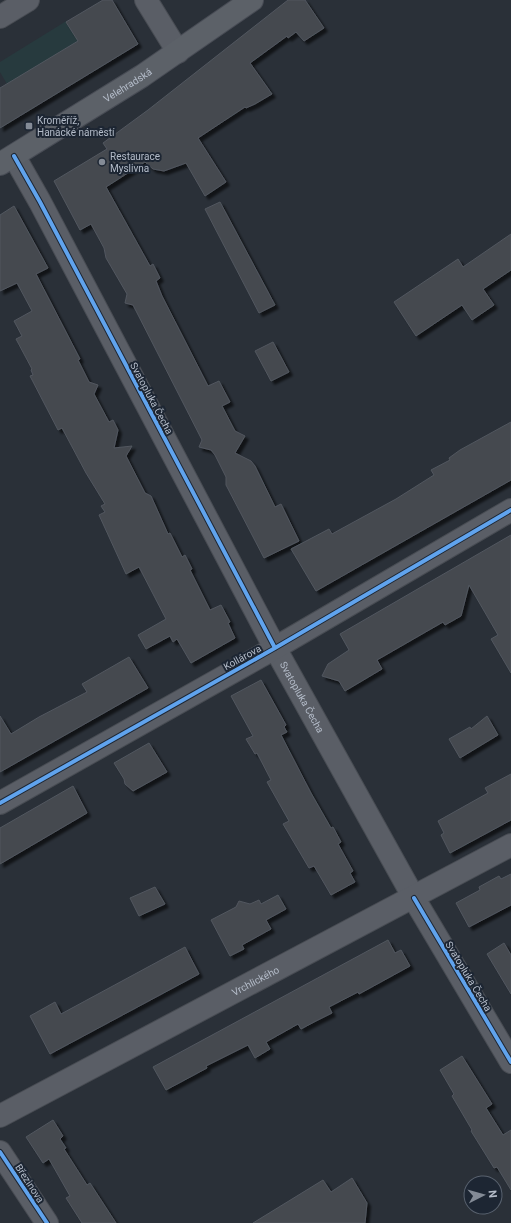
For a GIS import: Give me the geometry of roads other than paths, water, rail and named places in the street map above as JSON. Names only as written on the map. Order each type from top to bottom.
[{"type":"main road","name":"Velehradská","points":[[7,160],[178,52],[252,0]]},
{"type":"street","points":[[0,17],[28,0]]},
{"type":"street","points":[[146,0],[178,52]]},
{"type":"street","name":"Svatopluka Čecha","points":[[7,160],[44,209],[275,648],[414,898],[511,1062]]},
{"type":"street","name":"Kollárova","points":[[0,803],[275,648],[511,510]]},
{"type":"street","name":"Vrchlického","points":[[0,1116],[414,898],[511,845]]},
{"type":"street","name":"Březinova","points":[[0,1152],[47,1223]]},
{"type":"place","name":"Kroměříž, Hanácké náměstí","points":[[29,126]]},
{"type":"place","name":"Restaurace Myslivna","points":[[102,162]]}]
